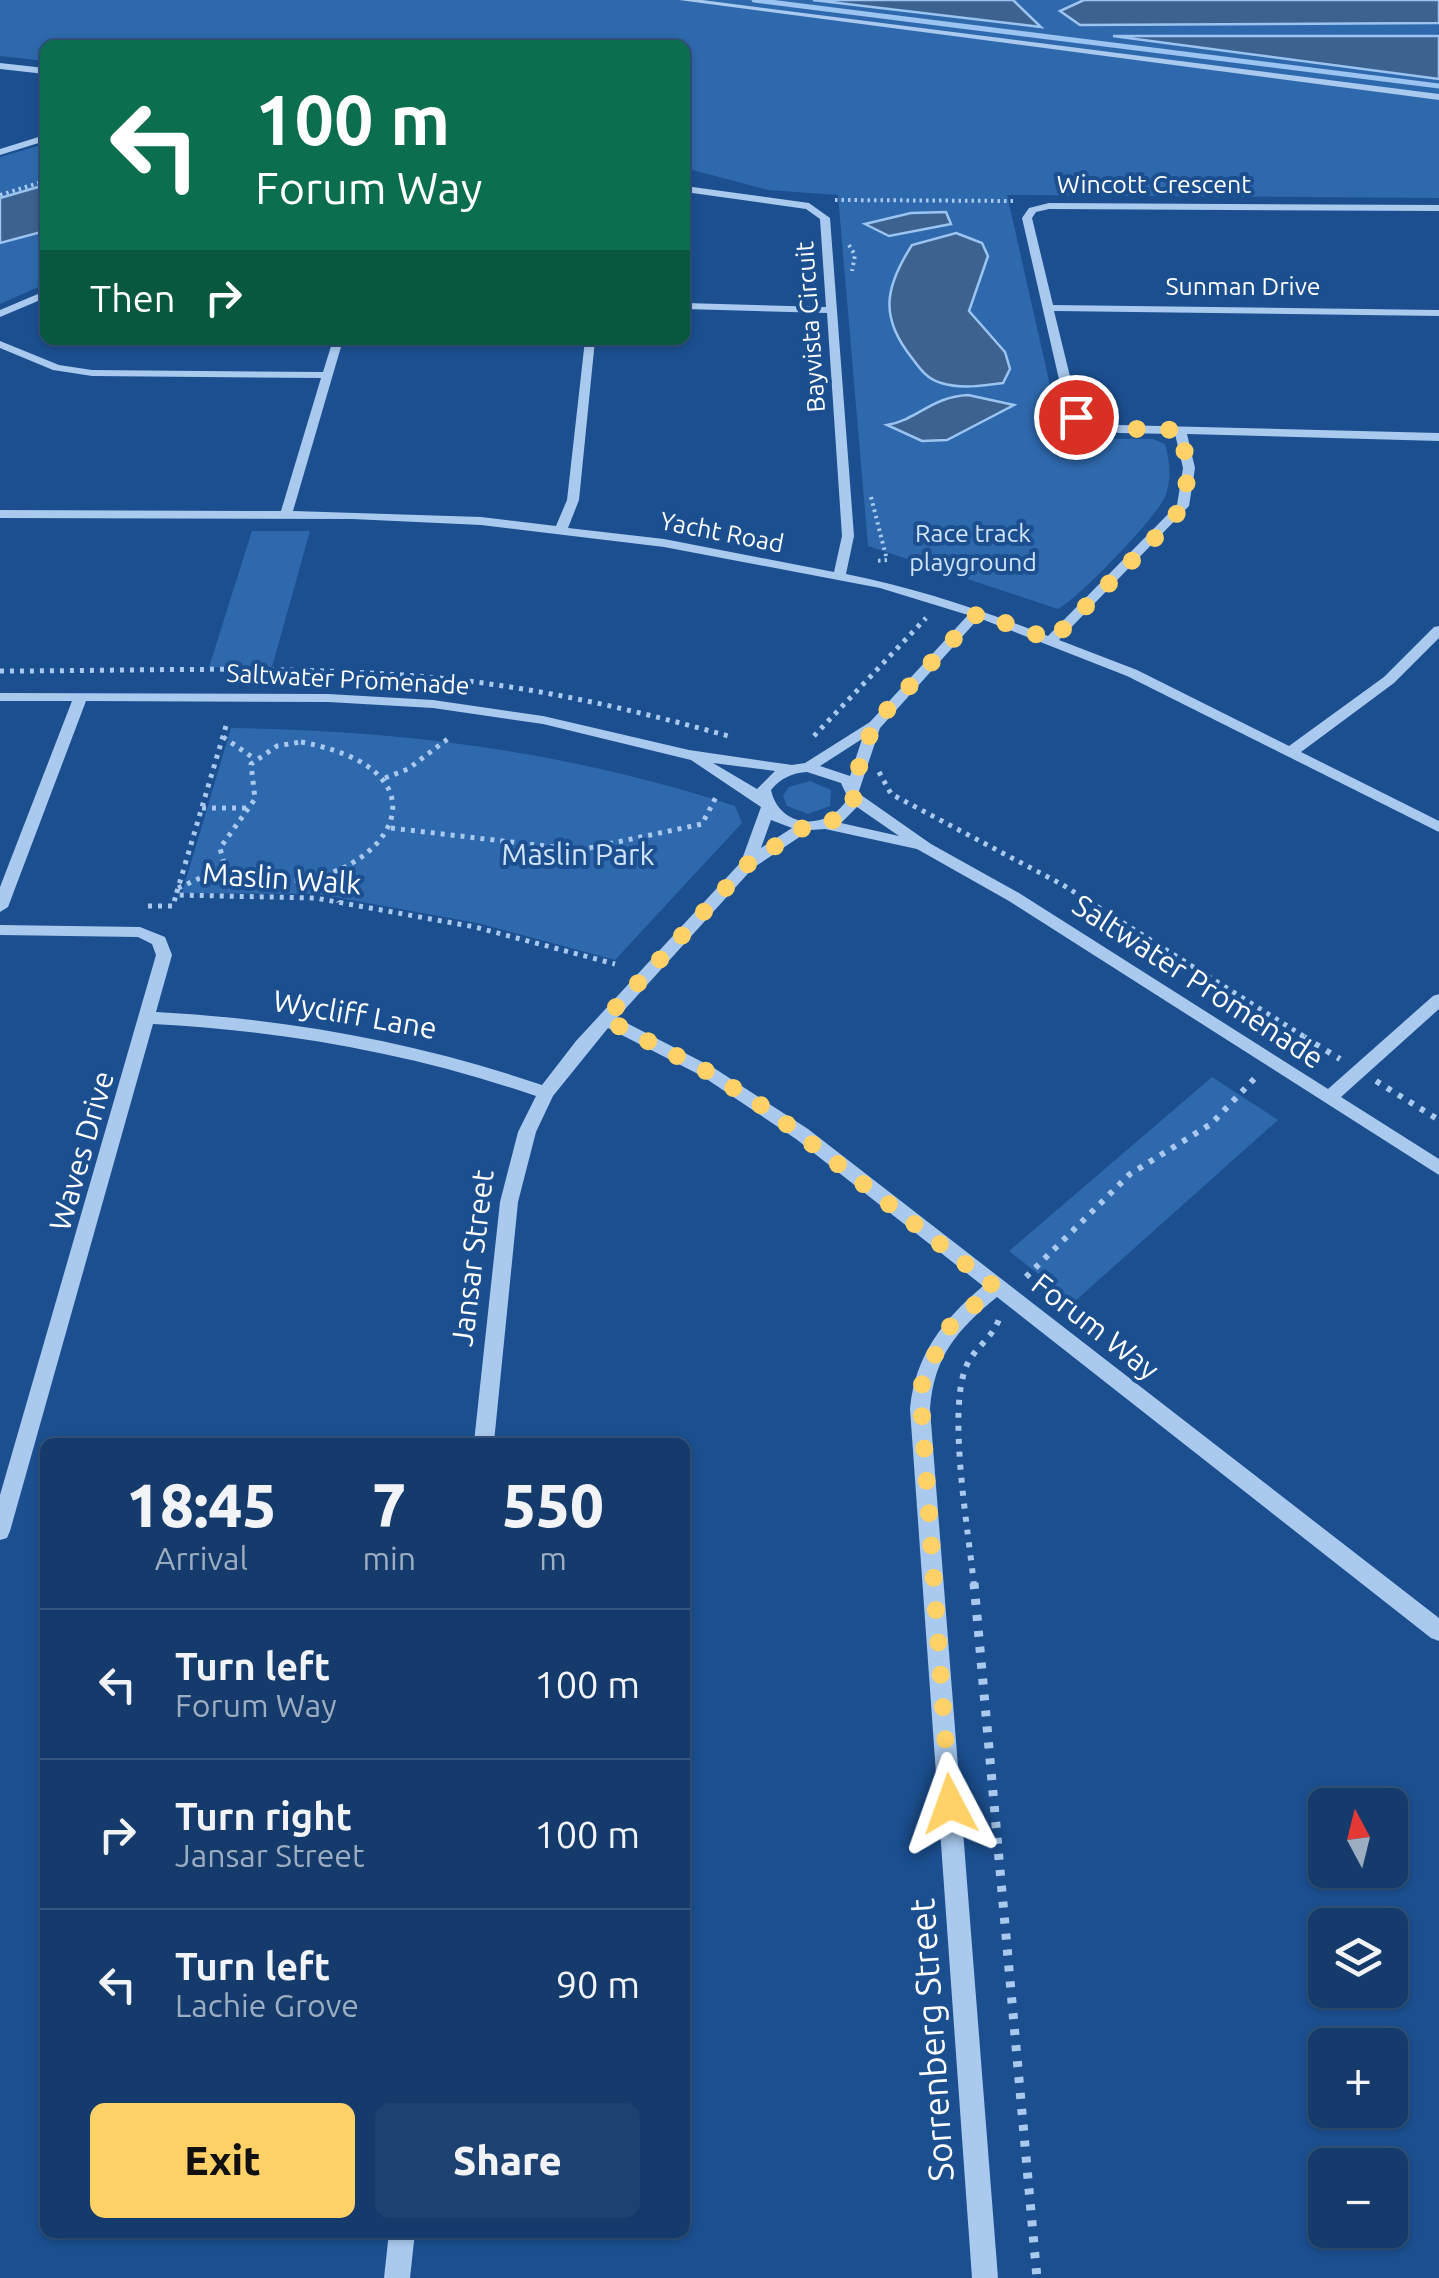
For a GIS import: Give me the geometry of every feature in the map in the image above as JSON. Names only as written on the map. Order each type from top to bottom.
[{"type":"street","points":[[684,0],[1439,98]]},
{"type":"street","points":[[0,66],[40,70]]},
{"type":"street","points":[[0,152],[40,140]]},
{"type":"street","name":"Bayvista Circuit","points":[[690,190],[809,206],[822,212],[848,536],[839,577]]},
{"type":"street","name":"Wincott Crescent","points":[[1439,208],[1038,208],[1026,218],[1076,417],[1100,428],[1439,437]]},
{"type":"street","points":[[0,314],[40,296]]},
{"type":"street","points":[[690,306],[832,310]]},
{"type":"street","name":"Sunman Drive","points":[[1047,308],[1439,313]]},
{"type":"street","points":[[0,344],[57,368],[92,373],[328,374]]},
{"type":"street","points":[[286,514],[337,345]]},
{"type":"street","points":[[562,528],[573,500],[589,345]]},
{"type":"street","points":[[1052,640],[1183,506],[1189,468],[1180,430]]},
{"type":"street","name":"Yacht Road","points":[[0,514],[436,518],[562,528],[839,577],[941,601],[1052,640],[1176,693],[1439,826]]},
{"type":"street","points":[[874,724],[846,814],[825,824],[806,826],[777,817],[766,804],[769,782],[790,770],[808,767],[874,724],[978,613]]},
{"type":"street","points":[[1291,752],[1390,680],[1439,630]]},
{"type":"street","name":"Saltwater Promenade","points":[[0,697],[328,698],[433,704],[578,726],[689,755],[790,770]]},
{"type":"street","points":[[0,907],[81,697]]},
{"type":"street","name":"Saltwater Promenade","points":[[689,755],[766,804]]},
{"type":"street","points":[[808,767],[836,773],[854,794]]},
{"type":"street","name":"Saltwater Promenade","points":[[854,794],[926,848],[1014,896],[1439,1168]]},
{"type":"street","name":"Jansar Street","points":[[748,864],[766,804]]},
{"type":"street","name":"Yacht Road","points":[[1389,804],[1439,839]]},
{"type":"street","name":"Saltwater Promenade","points":[[825,824],[926,848]]},
{"type":"street","name":"Jansar Street","points":[[484,1438],[509,1202],[522,1146],[546,1093],[605,1019],[748,864],[806,826]]},
{"type":"street","name":"Waves Drive","points":[[0,930],[129,931],[154,936],[164,955],[0,1531]]},
{"type":"street","points":[[1328,1098],[1439,1000]]},
{"type":"street","name":"Wycliff Lane","points":[[149,1018],[314,1030],[400,1046],[546,1093]]},
{"type":"street","name":"Forum Way","points":[[605,1019],[708,1072],[770,1111],[1439,1631]]},
{"type":"street","name":"Sorrenberg Street","points":[[985,2278],[920,1409],[924,1373],[938,1343],[956,1319],[1001,1292]]},
{"type":"street","points":[[398,2278],[401,2238]]},
{"type":"path","points":[[0,196],[40,181]]},
{"type":"path","points":[[807,744],[941,601]]},
{"type":"path","points":[[0,671],[346,674],[449,679],[560,696],[747,741]]},
{"type":"path","name":"Maslin Walk","points":[[226,726],[177,892],[339,902],[475,927],[614,964]]},
{"type":"path","points":[[223,737],[255,758]]},
{"type":"path","points":[[813,737],[837,750]]},
{"type":"path","points":[[385,778],[408,769],[449,738]]},
{"type":"path","points":[[224,867],[247,880],[272,884],[325,874],[360,858],[391,828],[394,794],[385,778],[356,758],[321,745],[289,743],[255,758]]},
{"type":"path","points":[[224,867],[223,841],[250,808],[255,758]]},
{"type":"path","points":[[860,762],[882,774],[890,794],[1024,862],[1439,1120]]},
{"type":"path","points":[[391,828],[580,850],[702,824],[716,798]]},
{"type":"path","points":[[202,808],[250,808]]},
{"type":"path","points":[[148,906],[172,906],[177,892],[224,867]]},
{"type":"path","points":[[325,874],[339,902]]},
{"type":"path","points":[[1037,2278],[958,1412],[966,1366],[996,1331],[1001,1292],[1056,1251],[1130,1174],[1211,1124],[1272,1062],[1305,1036]]},
{"type":"green space","name":"Race track playground","points":[[0,0],[1439,0],[1439,198],[1007,195],[1062,438],[1153,439],[1165,444],[1169,464],[1167,490],[1158,508],[1098,575],[1058,609],[868,546],[838,195],[768,190],[690,169],[690,40],[40,40],[40,60],[0,56]]},
{"type":"green space","points":[[40,145],[40,286],[0,304],[0,157]]},
{"type":"green space","points":[[252,531],[310,531],[272,667],[209,667]]},
{"type":"green space","name":"Maslin Park","points":[[231,728],[360,733],[548,758],[611,771],[735,806],[742,823],[615,960],[477,923],[318,894],[182,893]]},
{"type":"green space","points":[[810,781],[831,790],[830,806],[808,814],[787,806],[783,796],[789,787]]},
{"type":"green space","points":[[1212,1077],[1278,1120],[1074,1302],[1009,1251]]},
{"type":"shaded area","points":[[813,0],[1013,0],[1041,27]]},
{"type":"shaded area","points":[[1084,0],[1439,0],[1439,23],[1080,25],[1060,11]]},
{"type":"shaded area","points":[[1113,36],[1439,36],[1439,79]]},
{"type":"shaded area","points":[[40,186],[40,232],[0,243],[0,198]]},
{"type":"shaded area","points":[[946,212],[951,224],[889,236],[865,224],[911,213]]},
{"type":"shaded area","points":[[956,233],[982,243],[988,256],[969,311],[1005,352],[1010,369],[1003,383],[964,386],[936,381],[918,366],[894,329],[891,288],[912,245]]},
{"type":"shaded area","points":[[968,395],[1014,405],[947,440],[922,441],[887,425],[944,400]]},
{"type":"waterway","points":[[754,0],[1439,86]]},
{"type":"route","points":[[950,1804],[920,1389],[931,1356],[946,1330],[995,1287],[770,1111],[708,1072],[605,1019],[748,864],[806,826],[825,824],[846,814],[855,798],[853,789],[874,724],[978,613],[1052,640],[1172,521],[1183,506],[1189,468],[1180,430],[1100,428],[1076,417]]}]
